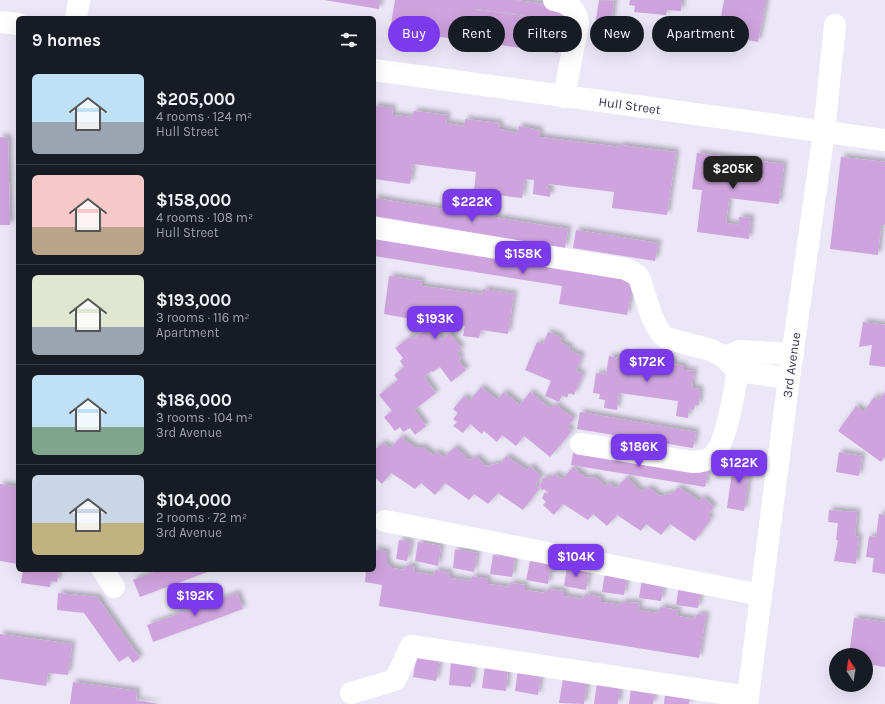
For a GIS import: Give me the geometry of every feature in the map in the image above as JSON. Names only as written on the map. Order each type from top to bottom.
[{"type":"street","points":[[76,16],[79,0]]},
{"type":"street","points":[[554,0],[566,3],[577,16],[578,23],[564,97]]},
{"type":"street","points":[[0,22],[16,24]]},
{"type":"street","name":"3rd Avenue","points":[[748,700],[789,378],[824,132],[835,25]]},
{"type":"street","name":"Hull Street","points":[[376,70],[885,140]]},
{"type":"street","points":[[376,228],[626,269],[637,275],[640,280],[652,317],[660,332],[666,338],[703,346],[734,360],[789,378]]},
{"type":"street","points":[[734,360],[793,354]]},
{"type":"street","points":[[581,444],[692,462],[708,459],[717,451],[723,438],[734,360]]},
{"type":"street","points":[[385,521],[762,594]]},
{"type":"street","points":[[351,692],[395,680],[411,646],[748,700]]},
{"type":"building","points":[[324,0],[380,0],[379,9]]},
{"type":"building","points":[[395,0],[514,0],[563,6],[563,16],[526,16],[513,16],[513,47],[505,46],[505,16],[448,16],[448,38],[440,37],[440,16],[392,16]],"holes":[[[475,9],[526,16],[475,10]]]},
{"type":"building","points":[[599,0],[614,1],[612,16],[597,16]]},
{"type":"building","points":[[630,0],[682,0],[681,11],[667,10],[666,15],[634,12],[635,6],[629,5]]},
{"type":"building","points":[[724,0],[766,0],[758,42],[749,40],[749,16],[721,16]]},
{"type":"building","points":[[376,106],[393,108],[392,115],[412,117],[414,111],[447,115],[446,123],[464,126],[465,119],[499,123],[500,129],[518,133],[519,126],[539,130],[540,137],[676,152],[667,215],[612,208],[614,192],[548,184],[547,189],[551,189],[550,197],[533,194],[534,180],[525,179],[522,198],[474,192],[476,172],[413,164],[410,184],[376,179]]},
{"type":"building","points":[[0,137],[8,138],[10,225],[0,225]]},
{"type":"building","points":[[697,153],[784,164],[779,204],[729,198],[726,223],[738,225],[739,217],[751,218],[749,239],[697,232],[702,190],[692,189]]},
{"type":"building","points":[[841,157],[885,162],[885,225],[881,225],[878,255],[830,249]]},
{"type":"building","points":[[376,198],[568,229],[565,248],[376,216]]},
{"type":"building","points":[[576,230],[658,243],[655,261],[573,248]]},
{"type":"building","points":[[376,239],[633,281],[627,315],[559,304],[562,286],[376,256]]},
{"type":"building","points":[[389,276],[422,281],[421,286],[483,294],[483,289],[514,294],[508,334],[481,330],[479,338],[463,336],[465,326],[427,321],[427,330],[411,328],[412,319],[384,314]]},
{"type":"building","points":[[863,322],[885,325],[885,367],[869,365],[872,345],[859,347]]},
{"type":"building","points":[[432,325],[442,340],[450,334],[462,349],[457,352],[461,358],[459,361],[466,370],[451,382],[440,367],[433,372],[431,371],[424,377],[436,393],[414,410],[426,426],[415,435],[410,428],[403,432],[400,427],[395,431],[384,417],[392,411],[379,395],[398,380],[394,375],[404,367],[400,361],[403,358],[395,348],[410,337],[413,339]]},
{"type":"building","points":[[548,332],[562,338],[560,342],[570,347],[569,350],[582,356],[576,371],[583,374],[574,395],[569,393],[567,398],[562,395],[559,402],[545,396],[551,381],[525,370],[537,342],[543,344]]},
{"type":"building","points":[[634,354],[648,355],[646,369],[658,370],[659,358],[673,360],[673,364],[684,366],[684,370],[694,371],[692,388],[700,389],[699,405],[695,405],[694,410],[689,409],[688,418],[676,416],[678,401],[619,393],[617,410],[604,408],[605,400],[599,399],[600,394],[593,393],[596,373],[606,374],[609,356],[619,358],[619,355],[632,357]]},
{"type":"building","points":[[481,387],[497,400],[504,392],[520,405],[530,392],[551,409],[555,404],[574,419],[567,427],[572,431],[550,457],[524,436],[516,446],[502,435],[497,442],[484,431],[482,434],[470,424],[463,433],[453,426],[457,422],[453,419],[458,413],[453,409],[464,396],[469,401]]},
{"type":"building","points":[[885,392],[885,457],[881,462],[838,431],[856,406],[864,412],[874,397],[880,399]]},
{"type":"building","points":[[580,412],[696,432],[693,448],[577,429]]},
{"type":"building","points":[[401,437],[414,447],[423,447],[433,455],[436,452],[444,457],[455,447],[469,460],[477,457],[486,466],[501,463],[506,456],[527,470],[531,466],[541,477],[536,484],[539,489],[523,510],[498,493],[488,504],[474,494],[469,500],[445,483],[435,495],[421,483],[415,489],[391,473],[382,484],[376,479],[376,447],[383,443],[390,448]]},
{"type":"building","points":[[574,448],[708,471],[705,487],[571,465]]},
{"type":"building","points":[[839,452],[862,456],[859,476],[836,472]]},
{"type":"building","points":[[734,458],[751,460],[744,511],[727,508]]},
{"type":"building","points":[[573,467],[586,478],[595,477],[605,486],[608,483],[616,488],[627,477],[641,491],[650,488],[659,496],[673,493],[678,487],[700,501],[703,497],[714,507],[708,515],[711,519],[695,541],[670,524],[661,535],[646,524],[641,531],[617,515],[607,526],[593,514],[588,520],[563,504],[554,515],[543,505],[546,502],[542,498],[545,492],[547,494],[549,493],[544,489],[542,491],[539,483],[542,482],[542,479],[547,477],[550,479],[555,474],[562,479]]},
{"type":"building","points":[[0,484],[16,487],[16,564],[0,561]]},
{"type":"building","points":[[829,510],[857,512],[855,536],[859,537],[856,564],[834,561],[838,540],[836,540],[838,523],[828,522]]},
{"type":"building","points":[[879,514],[885,515],[885,574],[872,572],[874,558],[866,557],[869,536],[876,537]]},
{"type":"building","points":[[399,540],[411,542],[407,561],[396,559]]},
{"type":"building","points":[[418,542],[441,546],[438,566],[415,561]]},
{"type":"building","points":[[376,549],[387,552],[387,563],[392,568],[404,570],[406,566],[414,566],[415,572],[434,575],[435,570],[450,573],[449,578],[471,581],[472,576],[488,579],[488,584],[509,587],[510,583],[525,585],[525,590],[545,593],[548,589],[564,591],[564,596],[583,599],[585,594],[601,597],[601,602],[621,605],[622,602],[640,603],[638,610],[658,613],[660,607],[678,610],[677,616],[695,619],[697,614],[706,615],[699,658],[379,606],[382,585],[365,582],[366,572],[376,572]]},
{"type":"building","points":[[455,549],[477,553],[474,572],[453,568]]},
{"type":"building","points":[[493,555],[515,558],[512,577],[490,574]]},
{"type":"building","points":[[530,561],[551,564],[548,584],[526,580]]},
{"type":"building","points":[[567,567],[589,571],[586,590],[564,586]]},
{"type":"building","points":[[23,572],[59,572],[57,582],[51,581],[50,587],[21,583]]},
{"type":"building","points":[[155,572],[208,572],[140,597],[133,580]]},
{"type":"building","points":[[605,573],[627,576],[624,595],[602,592]]},
{"type":"building","points":[[642,579],[664,582],[661,601],[639,598]]},
{"type":"building","points":[[679,586],[701,589],[698,608],[676,605]]},
{"type":"building","points":[[58,593],[97,597],[140,658],[133,663],[128,656],[119,662],[84,613],[57,610]]},
{"type":"building","points":[[237,593],[243,609],[153,642],[147,625]]},
{"type":"building","points":[[854,618],[885,622],[885,667],[873,665],[873,648],[850,648]]},
{"type":"building","points":[[0,634],[72,644],[68,675],[48,673],[46,686],[0,679]]},
{"type":"building","points":[[417,655],[440,659],[436,681],[413,677]]},
{"type":"building","points":[[451,661],[474,663],[471,687],[449,685]]},
{"type":"building","points":[[485,665],[508,668],[506,691],[482,688]]},
{"type":"building","points":[[518,669],[541,672],[538,695],[515,691]]},
{"type":"building","points":[[563,679],[587,682],[584,704],[559,703]]},
{"type":"building","points":[[73,682],[137,691],[136,700],[159,704],[70,704]]},
{"type":"building","points":[[597,683],[620,686],[618,704],[594,704]]},
{"type":"building","points":[[631,688],[655,691],[653,704],[629,704]]},
{"type":"building","points":[[665,694],[690,697],[689,704],[664,704]]}]
